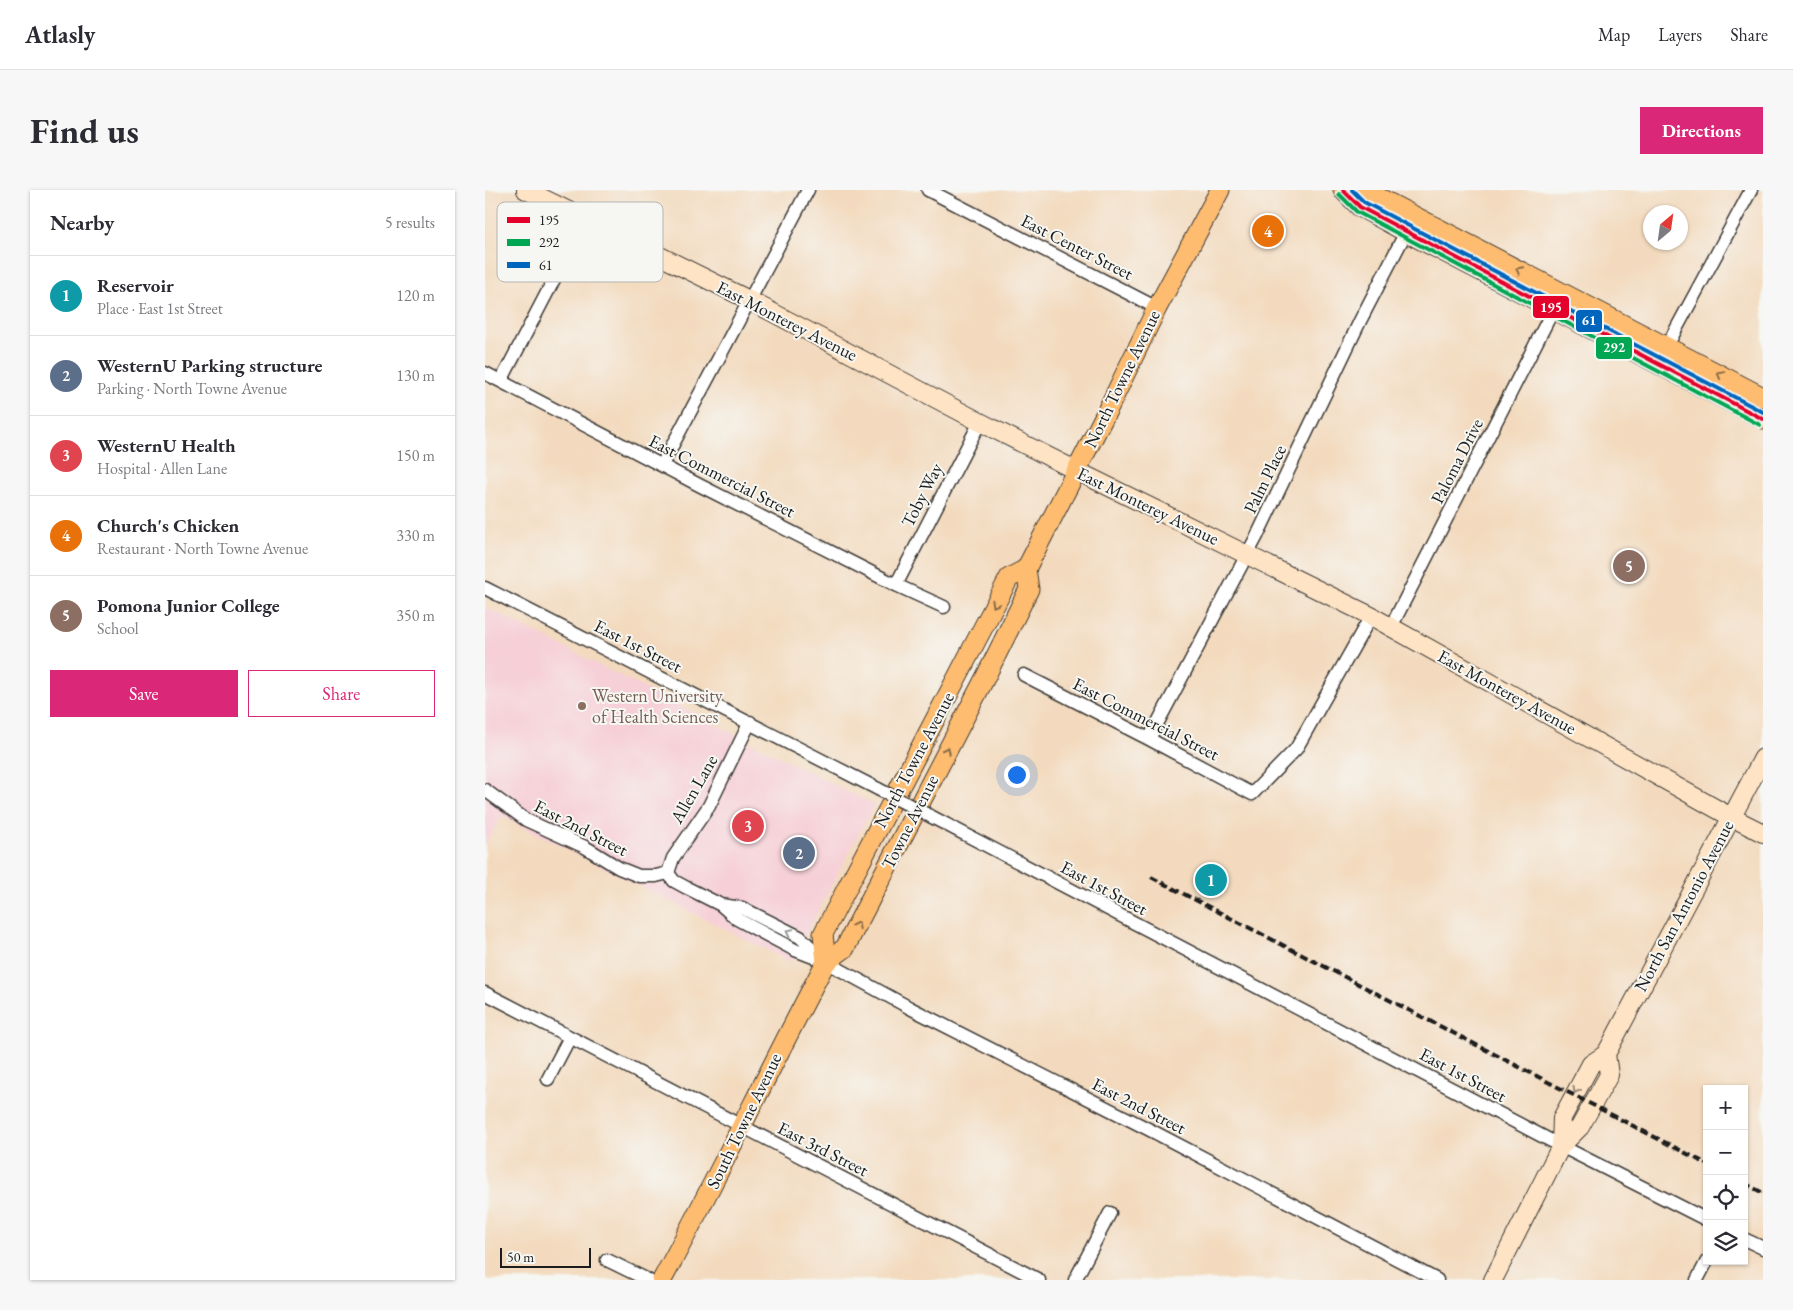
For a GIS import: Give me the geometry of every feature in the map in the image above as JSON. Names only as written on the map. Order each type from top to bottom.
[{"type":"main road","name":"North Towne Avenue","points":[[826,962],[823,934],[1009,578],[1026,569],[1077,471],[1157,308],[1221,190]]},
{"type":"main road","points":[[1343,190],[1361,207],[1406,232],[1763,419]]},
{"type":"main road","points":[[1356,190],[1369,193],[1763,396]]},
{"type":"main road","name":"North Towne Avenue","points":[[986,676],[1029,589],[1026,569]]},
{"type":"main road","name":"Towne Avenue","points":[[826,962],[845,948],[986,676]]},
{"type":"main road","name":"South Towne Avenue","points":[[662,1280],[699,1212],[741,1126],[826,962]]},
{"type":"street","name":"East Monterey Avenue","points":[[526,190],[550,202]]},
{"type":"street","points":[[662,465],[807,190]]},
{"type":"street","name":"East Center Street","points":[[928,190],[1157,308]]},
{"type":"street","points":[[1667,346],[1751,190]]},
{"type":"street","name":"Palm Place","points":[[1149,739],[1247,555],[1360,321],[1406,232]]},
{"type":"street","name":"East Monterey Avenue","points":[[663,258],[749,300],[980,422],[1371,616],[1763,833]]},
{"type":"street","points":[[501,381],[553,282]]},
{"type":"street","name":"Paloma Drive","points":[[1391,627],[1553,310]]},
{"type":"street","name":"East Commercial Street","points":[[485,373],[943,608]]},
{"type":"street","name":"Toby Way","points":[[896,585],[980,422]]},
{"type":"street","name":"East 1st Street","points":[[485,588],[750,722],[1561,1146],[1703,1218]]},
{"type":"street","name":"East Commercial Street","points":[[1024,675],[1252,794],[1296,749],[1371,616]]},
{"type":"street","name":"Allen Lane","points":[[668,873],[673,858],[709,806],[750,722]]},
{"type":"street","name":"North San Antonio Avenue","points":[[1493,1280],[1561,1146],[1580,1127],[1609,1074],[1606,1054],[1763,758]]},
{"type":"street","name":"East 2nd Street","points":[[485,790],[526,820],[585,847],[619,868],[639,876],[657,876],[668,873],[674,881],[721,905],[745,924],[795,950],[826,962],[911,1009],[1136,1123],[1437,1280]]},
{"type":"street","name":"East 3rd Street","points":[[485,994],[1039,1280]]},
{"type":"street","points":[[548,1079],[570,1037]]},
{"type":"street","points":[[1075,1280],[1110,1213]]},
{"type":"street","points":[[1748,1241],[1763,1248]]},
{"type":"street","points":[[607,1260],[649,1280]]},
{"type":"street","points":[[1697,1280],[1705,1265]]},
{"type":"shaded area","name":"Western University of Health Sciences","points":[[485,607],[874,805],[791,962],[501,816],[485,846]]},
{"type":"railway","points":[[1151,877],[1703,1162]]},
{"type":"railway","points":[[1748,1185],[1763,1193]]},
{"type":"transit line","name":"195","points":[[1343,190],[1360,207],[1763,419]]},
{"type":"transit line","name":"61","points":[[1352,190],[1364,202],[1763,412]]},
{"type":"transit line","name":"292","points":[[1339,194],[1357,212],[1760,425]]},
{"type":"place","name":"Church's Chicken","points":[[1268,231]]},
{"type":"place","name":"Pomona Junior College","points":[[1629,566]]},
{"type":"place","name":"Western University of Health Sciences","points":[[582,706]]},
{"type":"place","name":"WesternU Health","points":[[748,826]]},
{"type":"place","name":"WesternU Parking structure","points":[[799,853]]},
{"type":"place","name":"Reservoir","points":[[1211,880]]}]
